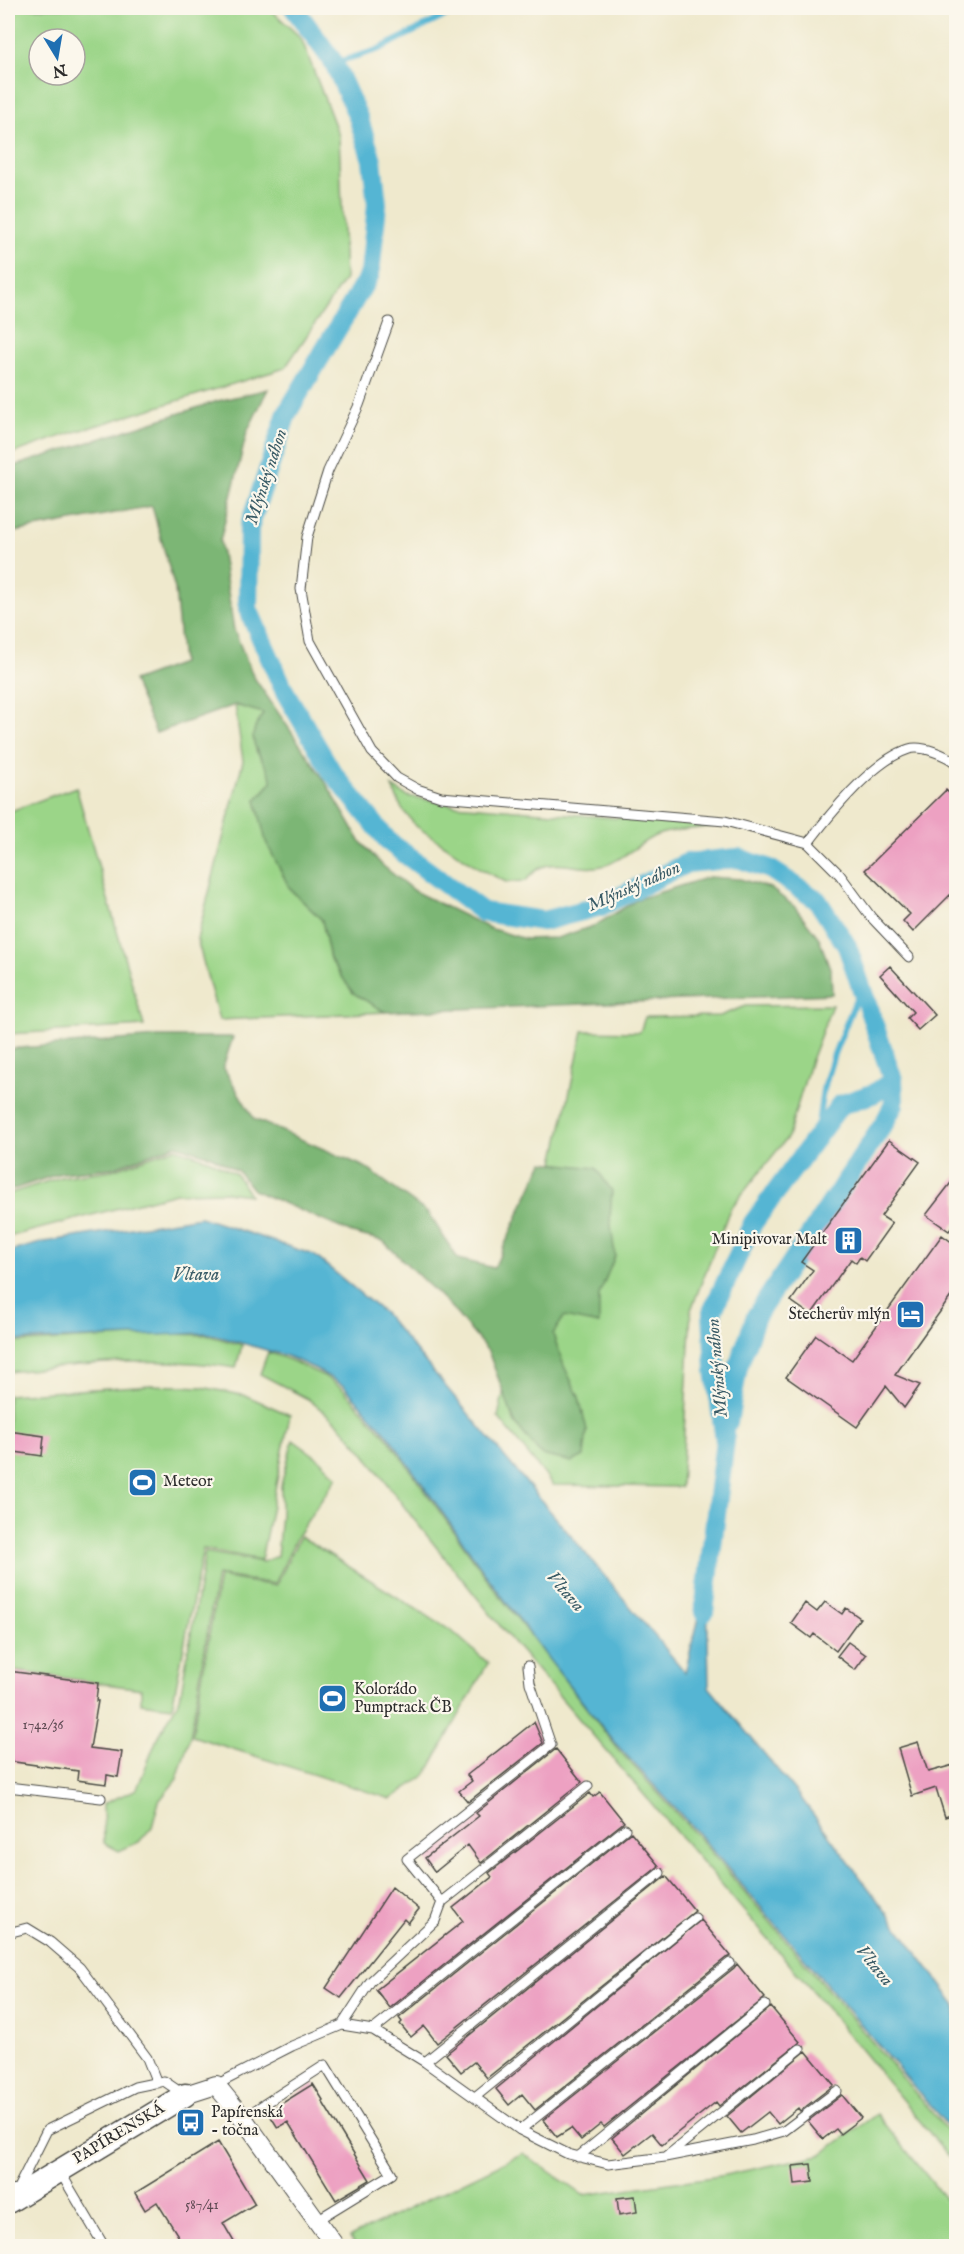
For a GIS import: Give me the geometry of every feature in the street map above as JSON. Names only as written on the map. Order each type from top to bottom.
[{"type":"street","name":"PAPÍRENSKÁ","points":[[10,2200],[185,2095],[216,2085]]},
{"type":"street","points":[[216,2085],[243,2118],[335,2247]]},
{"type":"lane","points":[[389,322],[359,405],[328,471],[307,537],[300,589],[310,641],[372,752],[397,778],[417,789],[441,797],[725,821],[808,843],[840,875],[871,916],[909,957]]},
{"type":"lane","points":[[808,843],[833,810],[881,765],[910,749],[929,750],[957,763]]},
{"type":"lane","points":[[442,1902],[407,1859],[551,1745],[530,1683],[528,1666]]},
{"type":"lane","points":[[342,2025],[370,1982],[435,1921],[442,1902],[588,1786]]},
{"type":"lane","points":[[8,1787],[101,1798]]},
{"type":"lane","points":[[373,2031],[625,1829]]},
{"type":"lane","points":[[425,2062],[660,1873]]},
{"type":"lane","points":[[475,2097],[695,1918]]},
{"type":"lane","points":[[8,1933],[27,1928],[50,1942],[80,1968],[147,2058],[157,2083]]},
{"type":"lane","points":[[520,2130],[730,1963]]},
{"type":"lane","points":[[578,2157],[765,2005]]},
{"type":"lane","points":[[216,2085],[292,2046],[342,2025],[373,2031],[425,2062],[520,2130],[568,2154],[608,2164],[665,2157],[753,2140],[784,2131],[837,2091]]},
{"type":"lane","points":[[665,2157],[800,2049]]},
{"type":"lane","points":[[243,2118],[325,2065],[392,2174],[317,2220]]},
{"type":"lane","points":[[10,2200],[47,2130],[135,2087],[164,2081],[185,2095]]},
{"type":"lane","points":[[59,2170],[104,2247]]},
{"type":"green space","points":[[8,8],[269,8],[301,38],[339,136],[345,279],[285,368],[62,436],[8,455]]},
{"type":"green space","points":[[268,389],[247,432],[220,541],[234,630],[253,676],[325,781],[360,841],[382,865],[414,891],[489,928],[525,939],[557,938],[596,925],[638,899],[709,877],[740,879],[770,888],[795,907],[819,938],[831,971],[832,994],[385,1012],[353,993],[330,959],[322,920],[290,889],[266,842],[256,800],[272,782],[253,738],[263,713],[235,705],[156,733],[133,681],[182,663],[175,589],[152,506],[8,533],[8,468],[218,401]]},
{"type":"green space","points":[[235,705],[264,713],[256,751],[270,770],[272,782],[256,800],[290,889],[322,920],[330,959],[353,992],[385,1012],[219,1020],[197,939],[243,761]]},
{"type":"green space","points":[[76,787],[144,1026],[8,1034],[8,812]]},
{"type":"green space","points":[[392,787],[407,796],[454,805],[717,826],[662,833],[606,865],[595,867],[543,866],[526,881],[506,882],[479,868],[416,826],[402,809]]},
{"type":"green space","points":[[832,1005],[810,1063],[788,1137],[730,1209],[691,1310],[681,1487],[553,1485],[498,1417],[583,1031],[640,1032],[645,1017],[720,1016],[745,1006]]},
{"type":"green space","points":[[157,1037],[233,1037],[223,1067],[254,1119],[365,1167],[429,1214],[458,1259],[494,1268],[543,1162],[596,1168],[612,1191],[610,1218],[615,1256],[599,1295],[599,1324],[564,1317],[553,1334],[564,1366],[579,1397],[587,1430],[584,1456],[572,1462],[541,1455],[515,1423],[488,1351],[449,1305],[383,1241],[352,1233],[253,1190],[238,1171],[211,1156],[176,1145],[112,1168],[61,1173],[8,1191],[8,1049]]},
{"type":"green space","points":[[175,1148],[210,1160],[236,1174],[250,1195],[225,1192],[176,1193],[8,1237],[8,1194],[61,1177],[112,1170]]},
{"type":"green space","points":[[168,1334],[207,1335],[242,1345],[236,1368],[151,1361],[8,1372],[8,1343]]},
{"type":"green space","points":[[268,1352],[324,1376],[344,1390],[387,1437],[493,1587],[617,1748],[700,1839],[956,2141],[956,2165],[815,1994],[513,1642],[339,1424],[308,1399],[260,1374]]},
{"type":"green space","name":"Meteor","points":[[151,1385],[202,1387],[247,1396],[290,1415],[261,1560],[203,1549],[172,1707],[141,1703],[141,1689],[8,1670],[8,1395]]},
{"type":"green space","points":[[293,1440],[318,1458],[337,1477],[297,1536],[275,1584],[217,1575],[190,1737],[177,1779],[159,1801],[152,1827],[139,1842],[119,1851],[104,1843],[103,1804],[137,1789],[156,1741],[180,1698],[205,1552],[263,1562],[277,1556],[281,1485]]},
{"type":"green space","name":"Kolorádo Pumptrack ČB","points":[[300,1536],[453,1632],[488,1663],[426,1775],[391,1799],[192,1736],[219,1577],[276,1586]]},
{"type":"green space","points":[[877,2114],[956,2212],[956,2246],[356,2246],[350,2237],[523,2153],[583,2195],[720,2176],[820,2155]]},
{"type":"water","name":"Vltava","points":[[200,1217],[314,1255],[385,1314],[685,1672],[707,1587],[709,1687],[801,1798],[956,2005],[956,2136],[695,1830],[615,1743],[487,1576],[388,1435],[344,1386],[316,1369],[287,1356],[207,1333],[8,1341],[8,1252],[44,1242]]},
{"type":"building","points":[[946,790],[957,801],[957,888],[913,932],[903,921],[910,914],[865,870]]},
{"type":"building","points":[[890,966],[935,1015],[918,1030],[907,1018],[913,1012],[880,975]]},
{"type":"building","name":"Minipivovar Malt","points":[[889,1140],[920,1162],[881,1216],[892,1223],[865,1261],[860,1257],[856,1263],[851,1259],[811,1315],[791,1301],[813,1270],[801,1262]]},
{"type":"building","points":[[957,1175],[957,1221],[949,1231],[926,1215]]},
{"type":"building","name":"Stecherův mlýn","points":[[942,1235],[957,1246],[957,1288],[895,1375],[920,1385],[904,1408],[886,1386],[857,1427],[786,1377],[816,1335],[852,1360]]},
{"type":"building","points":[[8,1431],[44,1436],[42,1456],[8,1451]]},
{"type":"building","points":[[825,1602],[842,1614],[846,1608],[860,1618],[836,1651],[814,1634],[811,1638],[791,1623],[805,1603],[817,1612]]},
{"type":"building","points":[[848,1642],[866,1655],[855,1670],[837,1656]]},
{"type":"building","points":[[8,1671],[98,1683],[96,1701],[98,1701],[90,1748],[122,1752],[118,1777],[107,1775],[106,1784],[77,1780],[78,1771],[8,1761]]},
{"type":"building","points":[[534,1722],[543,1743],[468,1802],[459,1791],[472,1781],[467,1775]]},
{"type":"building","points":[[918,1742],[928,1772],[957,1764],[957,1813],[945,1817],[936,1788],[912,1796],[898,1748]]},
{"type":"building","points":[[556,1749],[582,1782],[481,1863],[468,1845],[435,1872],[425,1858],[479,1816],[476,1813]]},
{"type":"building","points":[[600,1792],[624,1822],[390,2008],[376,1990],[463,1921],[453,1908],[492,1877],[489,1873],[590,1793],[593,1797]]},
{"type":"building","points":[[631,1832],[659,1866],[437,2043],[424,2026],[411,2037],[400,2024],[402,2022],[399,2018]]},
{"type":"building","points":[[666,1876],[695,1911],[487,2078],[474,2062],[461,2072],[446,2054]]},
{"type":"building","points":[[392,1887],[419,1909],[408,1923],[404,1919],[341,1998],[326,1988]]},
{"type":"building","points":[[701,1920],[731,1956],[535,2110],[522,2094],[509,2105],[496,2089]]},
{"type":"building","points":[[737,1964],[765,1998],[604,2127],[601,2124],[581,2140],[571,2128],[557,2137],[543,2120]]},
{"type":"building","points":[[771,2007],[800,2042],[719,2106],[716,2102],[662,2145],[652,2133],[625,2154],[612,2138]]},
{"type":"building","points":[[806,2051],[834,2085],[800,2111],[798,2108],[778,2124],[768,2112],[741,2133],[727,2116]]},
{"type":"building","points":[[313,2084],[370,2180],[336,2200],[288,2122],[278,2128],[268,2112]]},
{"type":"building","points":[[842,2095],[861,2118],[840,2134],[836,2129],[823,2139],[808,2121]]},
{"type":"building","points":[[218,2142],[255,2204],[223,2223],[237,2247],[185,2247],[157,2202],[145,2210],[135,2193]]},
{"type":"building","points":[[811,2164],[813,2182],[795,2184],[793,2166]]},
{"type":"building","points":[[635,2196],[637,2212],[619,2215],[617,2198]]},
{"type":"waterway","name":"Mlýnský náhon","points":[[294,8],[334,63],[358,117],[372,160],[377,204],[370,274],[287,413],[249,528],[248,609],[285,692],[332,772],[389,842],[483,912],[543,921],[601,906],[687,863],[738,858],[770,869],[817,900],[847,946],[893,1080],[875,1093],[840,1105],[753,1223],[712,1312],[715,1370],[725,1440],[704,1612]]},
{"type":"waterway","points":[[334,63],[377,50],[461,8]]},
{"type":"waterway","points":[[816,1138],[823,1090],[834,1054],[861,987]]},
{"type":"waterway","points":[[728,1422],[738,1367],[756,1316],[885,1122],[894,1104],[893,1080]]},
{"type":"place","name":"Minipivovar Malt","points":[[848,1240]]},
{"type":"place","name":"Stecherův mlýn","points":[[911,1315]]},
{"type":"place","name":"Meteor","points":[[142,1482]]},
{"type":"place","name":"Kolorádo Pumptrack ČB","points":[[333,1699]]},
{"type":"place","name":"Papírenská - točna","points":[[190,2122]]}]
